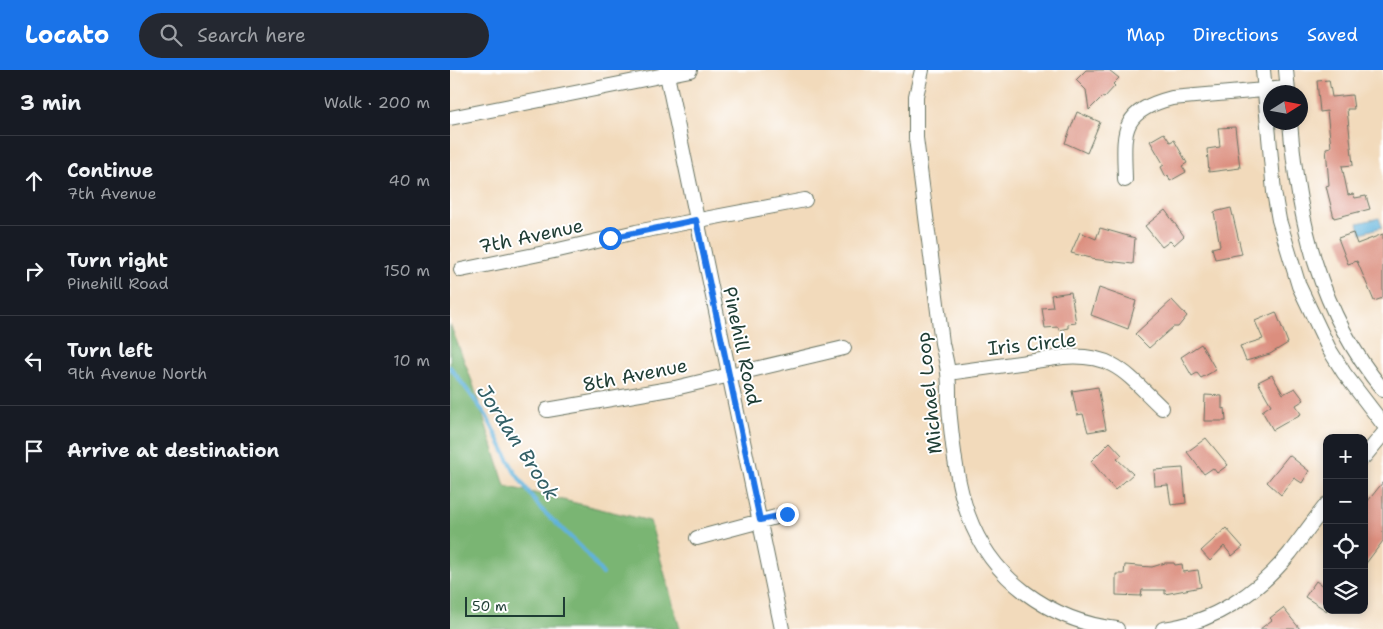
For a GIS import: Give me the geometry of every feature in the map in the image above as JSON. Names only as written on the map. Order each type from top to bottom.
[{"type":"street","points":[[450,118],[666,72],[690,70]]},
{"type":"street","name":"Michael Loop","points":[[922,70],[916,96],[916,138],[942,343],[948,373],[950,417],[956,471],[966,511],[984,549],[1001,571],[1022,590],[1046,608],[1077,625],[1117,629]]},
{"type":"street","points":[[1263,70],[1264,85]]},
{"type":"street","points":[[1286,70],[1287,85]]},
{"type":"street","name":"Pinehill Road","points":[[666,72],[782,629]]},
{"type":"street","points":[[1125,180],[1125,132],[1132,119],[1142,108],[1172,98],[1263,90]]},
{"type":"street","points":[[1269,130],[1279,220],[1298,286],[1328,349],[1383,424]]},
{"type":"street","points":[[1291,130],[1299,204],[1321,283],[1345,334],[1383,390]]},
{"type":"street","name":"7th Avenue","points":[[461,270],[696,220],[805,200]]},
{"type":"street","name":"8th Avenue","points":[[547,410],[675,388],[844,348]]},
{"type":"street","name":"Iris Circle","points":[[948,373],[1063,357],[1095,357],[1110,362],[1123,371],[1162,408]]},
{"type":"street","points":[[1368,452],[1383,434]]},
{"type":"street","points":[[1163,629],[1184,625],[1215,614],[1243,598],[1256,588],[1288,555],[1323,509]]},
{"type":"street","points":[[697,538],[787,514]]},
{"type":"green space","points":[[450,324],[473,384],[505,486],[650,521],[680,629],[450,629]]},
{"type":"water","points":[[1379,218],[1382,227],[1361,233],[1358,223]]},
{"type":"building","points":[[1086,70],[1109,70],[1119,78],[1113,84],[1115,86],[1104,98],[1102,97],[1089,110],[1086,90],[1076,80]]},
{"type":"building","points":[[1329,80],[1332,97],[1352,95],[1354,109],[1347,109],[1353,165],[1342,166],[1348,195],[1353,194],[1355,198],[1366,196],[1370,209],[1334,218],[1326,186],[1329,185],[1326,148],[1331,147],[1327,111],[1320,112],[1317,81]]},
{"type":"building","points":[[1077,112],[1100,122],[1087,153],[1065,143]]},
{"type":"building","points":[[1235,127],[1240,168],[1209,172],[1207,149],[1220,147],[1218,128]]},
{"type":"building","points":[[1164,133],[1170,142],[1174,140],[1187,163],[1182,166],[1186,172],[1170,181],[1168,175],[1166,177],[1161,167],[1164,165],[1150,141]]},
{"type":"building","points":[[1231,208],[1242,254],[1215,259],[1212,248],[1220,246],[1214,212]]},
{"type":"building","points":[[1165,210],[1184,236],[1174,245],[1170,241],[1162,247],[1145,226]]},
{"type":"building","points":[[1100,228],[1135,238],[1133,264],[1091,259],[1071,253],[1080,232],[1096,239]]},
{"type":"building","points":[[1353,233],[1357,244],[1383,234],[1383,298],[1374,301],[1357,261],[1348,264],[1338,238]]},
{"type":"building","points":[[1099,288],[1136,301],[1128,329],[1091,315]]},
{"type":"building","points":[[1071,292],[1076,323],[1068,324],[1068,328],[1059,330],[1058,327],[1045,328],[1042,308],[1053,307],[1051,295]]},
{"type":"building","points":[[1172,300],[1187,316],[1178,327],[1173,327],[1149,348],[1135,334]]},
{"type":"building","points":[[1276,312],[1288,343],[1270,354],[1246,361],[1240,346],[1263,339],[1255,321]]},
{"type":"building","points":[[1201,344],[1216,370],[1201,378],[1197,373],[1192,376],[1181,357]]},
{"type":"building","points":[[1272,375],[1283,394],[1295,388],[1304,400],[1296,405],[1301,414],[1273,430],[1262,411],[1271,405],[1258,382]]},
{"type":"building","points":[[1098,387],[1106,429],[1088,432],[1083,414],[1077,415],[1072,391]]},
{"type":"building","points":[[1205,395],[1222,396],[1222,409],[1225,408],[1226,421],[1204,421]]},
{"type":"building","points":[[1206,438],[1228,465],[1217,473],[1213,468],[1204,474],[1187,452]]},
{"type":"building","points":[[1110,442],[1122,455],[1117,459],[1133,474],[1115,490],[1091,461]]},
{"type":"building","points":[[1289,455],[1309,471],[1302,483],[1294,478],[1281,495],[1267,482]]},
{"type":"building","points":[[1183,468],[1186,503],[1171,505],[1168,485],[1155,486],[1154,470]]},
{"type":"building","points":[[1383,482],[1383,541],[1368,561],[1368,524],[1368,501]]},
{"type":"building","points":[[1226,528],[1243,547],[1232,556],[1224,546],[1210,561],[1201,551]]},
{"type":"building","points":[[1165,563],[1182,564],[1183,572],[1198,570],[1201,587],[1165,594],[1165,590],[1142,590],[1141,596],[1116,595],[1116,574],[1124,574],[1125,565],[1152,567]]},
{"type":"building","points":[[1316,581],[1323,586],[1323,608],[1305,597]]},
{"type":"building","points":[[1283,608],[1300,629],[1260,629],[1272,620],[1270,618]]},
{"type":"waterway","name":"Jordan Brook","points":[[450,367],[486,415],[514,471],[540,508],[582,548],[603,574]]},
{"type":"route","points":[[610,238],[696,220],[760,520],[787,514]]}]
